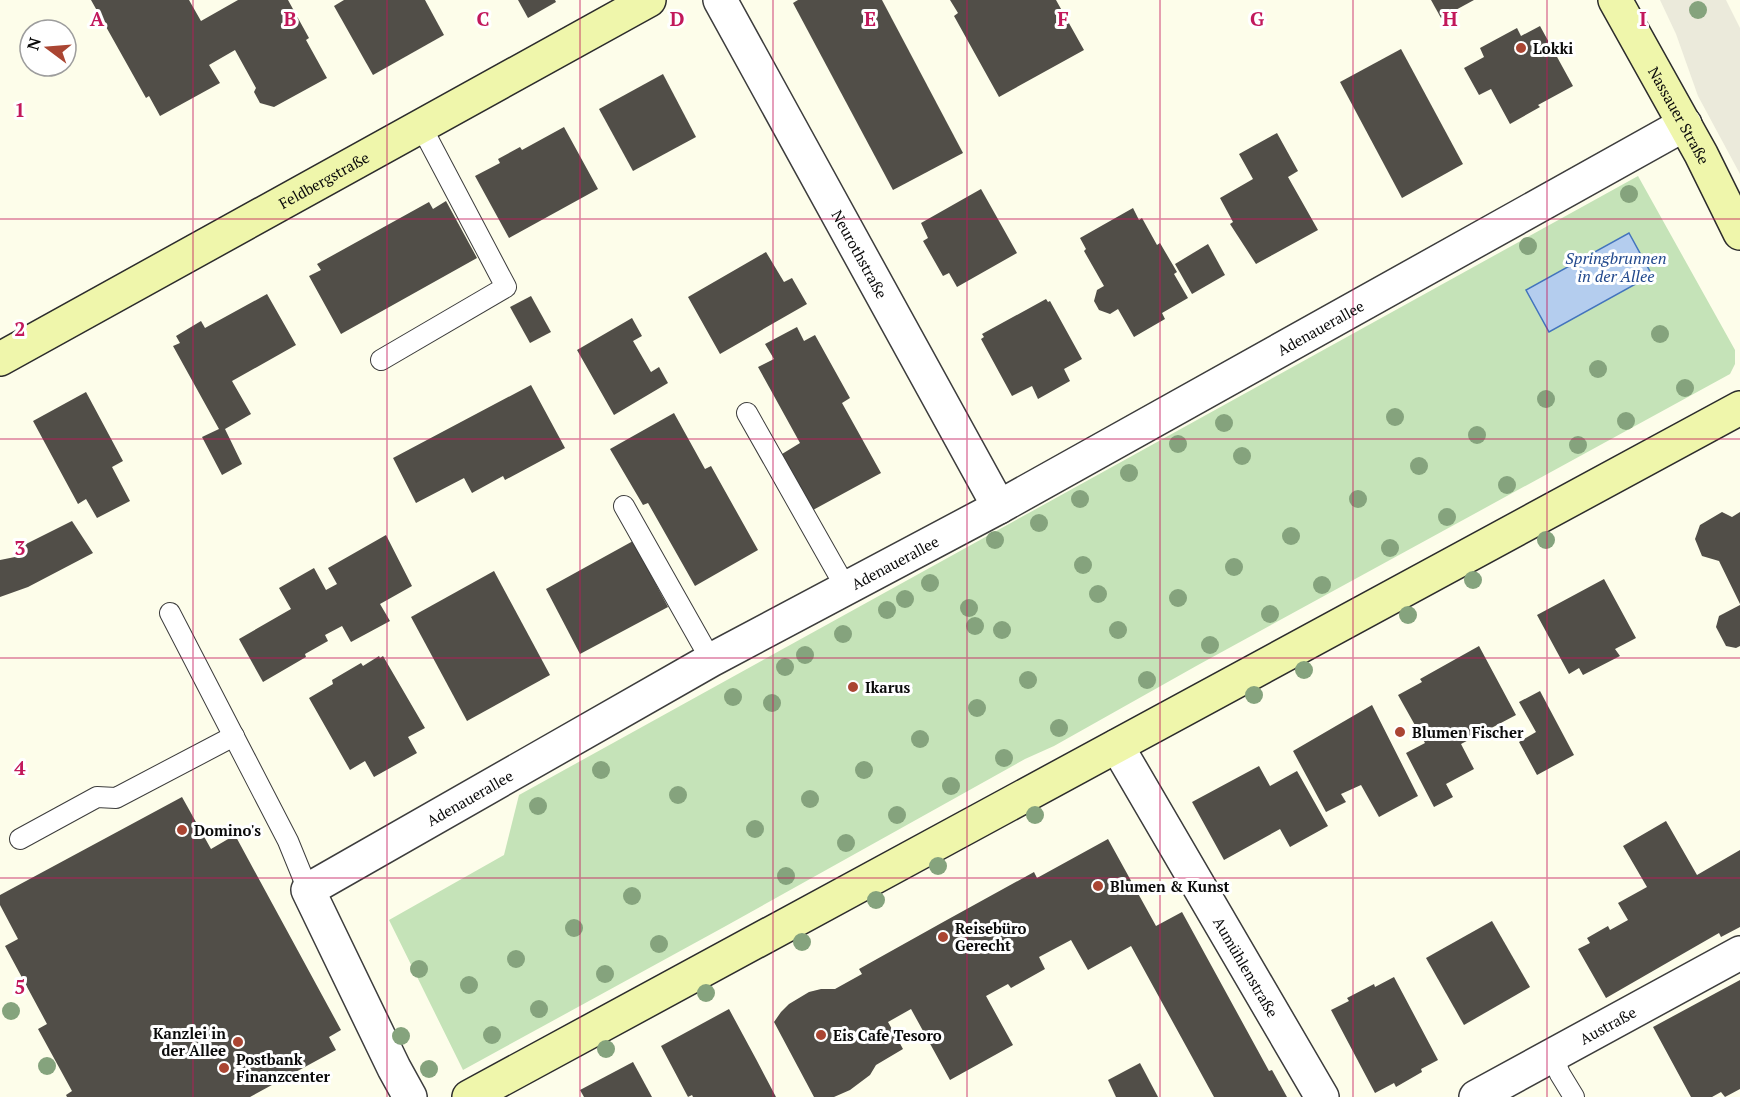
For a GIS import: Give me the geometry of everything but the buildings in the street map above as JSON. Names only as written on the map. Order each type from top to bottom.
[{"type":"main road","name":"Feldbergstraße","points":[[0,359],[649,0]]},
{"type":"main road","name":"Nassauer Straße","points":[[1615,0],[1685,124],[1740,233]]},
{"type":"main road","points":[[469,1097],[1740,408]]},
{"type":"street","name":"Neurothstraße","points":[[720,0],[999,507]]},
{"type":"street","name":"Adenauerallee","points":[[308,890],[711,660],[999,507],[1685,124]]},
{"type":"street","name":"Aumühlenstraße","points":[[1118,746],[1322,1097]]},
{"type":"street","points":[[308,890],[410,1097]]},
{"type":"street","name":"Austraße","points":[[1476,1097],[1740,953]]},
{"type":"lane","points":[[381,360],[506,287],[420,126]]},
{"type":"lane","points":[[747,413],[846,588]]},
{"type":"lane","points":[[624,506],[711,660]]},
{"type":"lane","points":[[170,612],[288,841],[308,890]]},
{"type":"lane","points":[[20,839],[97,797],[117,798],[234,736]]},
{"type":"lane","points":[[1552,1055],[1574,1097]]},
{"type":"green space","points":[[1638,176],[1735,350],[1735,364],[1730,374],[1054,746],[1025,759],[463,1070],[389,920],[504,855],[519,795]]},
{"type":"shaded area","points":[[1660,0],[1726,0],[1740,28],[1740,174],[1698,96],[1676,34]]},
{"type":"water","name":"Springbrunnen in der Allee","points":[[1629,233],[1652,275],[1549,332],[1526,290]]},
{"type":"place","name":"Lokki","points":[[1521,48]]},
{"type":"place","name":"Ikarus","points":[[853,687]]},
{"type":"place","name":"Blumen Fischer","points":[[1400,732]]},
{"type":"place","name":"Domino's","points":[[182,830]]},
{"type":"place","name":"Blumen & Kunst","points":[[1098,886]]},
{"type":"place","name":"Reisebüro Gerecht","points":[[943,937]]},
{"type":"place","name":"Eis Cafe Tesoro","points":[[821,1035]]},
{"type":"place","name":"Kanzlei in der Allee","points":[[238,1042]]},
{"type":"place","name":"Postbank Finanzcenter","points":[[224,1068]]}]
